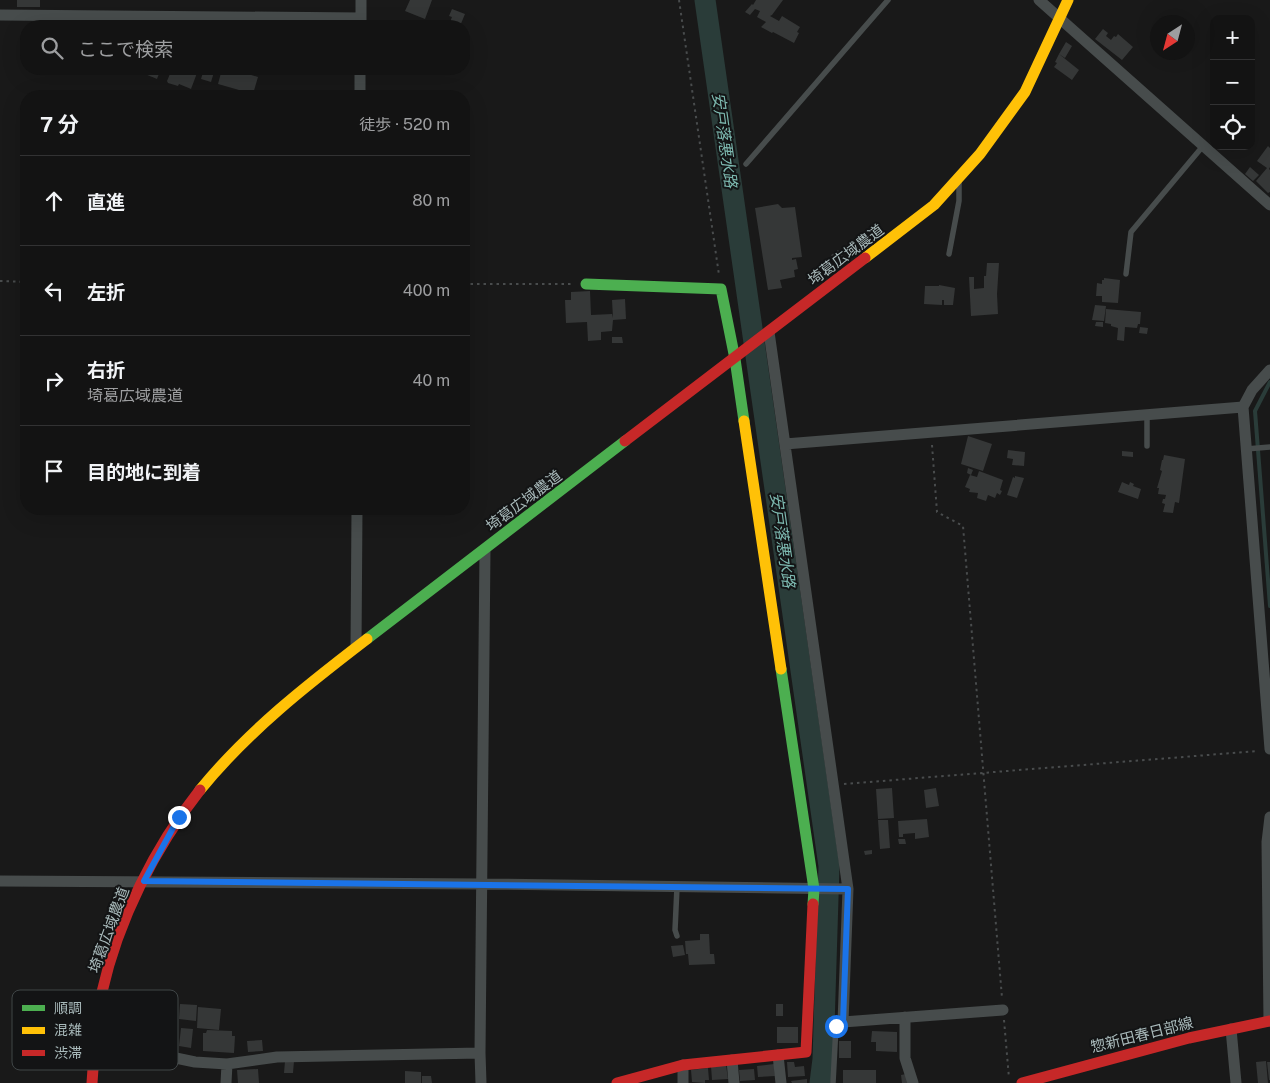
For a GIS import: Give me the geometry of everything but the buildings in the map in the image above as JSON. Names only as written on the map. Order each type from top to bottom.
[{"type":"street","points":[[361,0],[361,20]]},
{"type":"street","points":[[1039,0],[1270,205]]},
{"type":"street","name":"埼葛広域農道","points":[[104,990],[122,931],[144,881],[179,817],[218,768],[270,716],[356,647],[934,205],[980,154],[1025,92],[1068,0]]},
{"type":"street","points":[[0,15],[258,20]]},
{"type":"street","points":[[360,75],[360,90]]},
{"type":"street","points":[[586,284],[721,289],[737,357],[814,889],[806,1052],[683,1065],[617,1083]]},
{"type":"street","points":[[767,334],[785,444],[848,889],[843,1022],[1003,1010]]},
{"type":"street","points":[[1265,750],[1243,407],[1252,390],[1270,370]]},
{"type":"street","points":[[785,444],[1243,407]]},
{"type":"street","points":[[356,647],[357,515]]},
{"type":"street","points":[[481,1083],[485,550]]},
{"type":"street","points":[[1269,1021],[1268,842],[1270,817]]},
{"type":"street","points":[[0,881],[483,884],[848,889]]},
{"type":"street","points":[[905,1017],[905,1058],[913,1083]]},
{"type":"street","name":"惣新田春日部線","points":[[1022,1083],[1066,1077],[1180,1040],[1269,1021]]},
{"type":"street","points":[[1231,1029],[1236,1083]]},
{"type":"street","points":[[178,1058],[195,1062],[227,1064],[276,1057],[480,1054]]},
{"type":"street","points":[[778,1055],[782,1083]]},
{"type":"street","points":[[732,1060],[734,1083]]},
{"type":"street","points":[[226,1083],[227,1064]]},
{"type":"street","points":[[683,1065],[683,1083]]},
{"type":"street","name":"埼葛広域農道","points":[[92,1083],[93,1070]]},
{"type":"lane","points":[[746,164],[888,0]]},
{"type":"lane","points":[[1126,274],[1131,232],[1203,146]]},
{"type":"lane","points":[[949,254],[959,201],[959,177]]},
{"type":"lane","points":[[1147,415],[1147,446]]},
{"type":"lane","points":[[1246,449],[1270,447]]},
{"type":"lane","points":[[677,887],[675,930],[677,936]]},
{"type":"lane","points":[[833,1083],[836,1026],[843,1022]]},
{"type":"path","points":[[680,0],[721,289]]},
{"type":"path","points":[[0,282],[20,282]]},
{"type":"path","points":[[470,284],[586,284]]},
{"type":"path","points":[[931,432],[937,512],[963,526],[1010,1083]]},
{"type":"path","points":[[834,785],[1265,750]]},
{"type":"waterway","name":"安戸落悪水路","points":[[705,0],[829,866],[823,1059],[820,1083]]},
{"type":"waterway","points":[[1270,382],[1255,411],[1270,606]]},
{"type":"traffic: fast","points":[[586,284],[721,289],[735,359],[744,421]]},
{"type":"traffic: fast","points":[[367,639],[625,441]]},
{"type":"traffic: fast","points":[[781,669],[814,889],[813,904]]},
{"type":"traffic: slow","points":[[865,258],[934,205],[980,154],[1025,92],[1068,0]]},
{"type":"traffic: slow","points":[[744,421],[781,669]]},
{"type":"traffic: slow","points":[[200,790],[218,768],[258,728],[300,691],[367,639]]},
{"type":"traffic: jam","points":[[625,441],[865,258]]},
{"type":"traffic: jam","points":[[103,990],[118,938],[140,885],[168,835],[200,790]]},
{"type":"traffic: jam","points":[[617,1083],[683,1065],[806,1052],[813,904]]},
{"type":"traffic: jam","points":[[1022,1083],[1189,1038],[1270,1021]]},
{"type":"traffic: jam","points":[[92,1083],[93,1070]]},
{"type":"route","points":[[179,817],[144,881],[848,889],[843,1022],[836,1026]]}]
